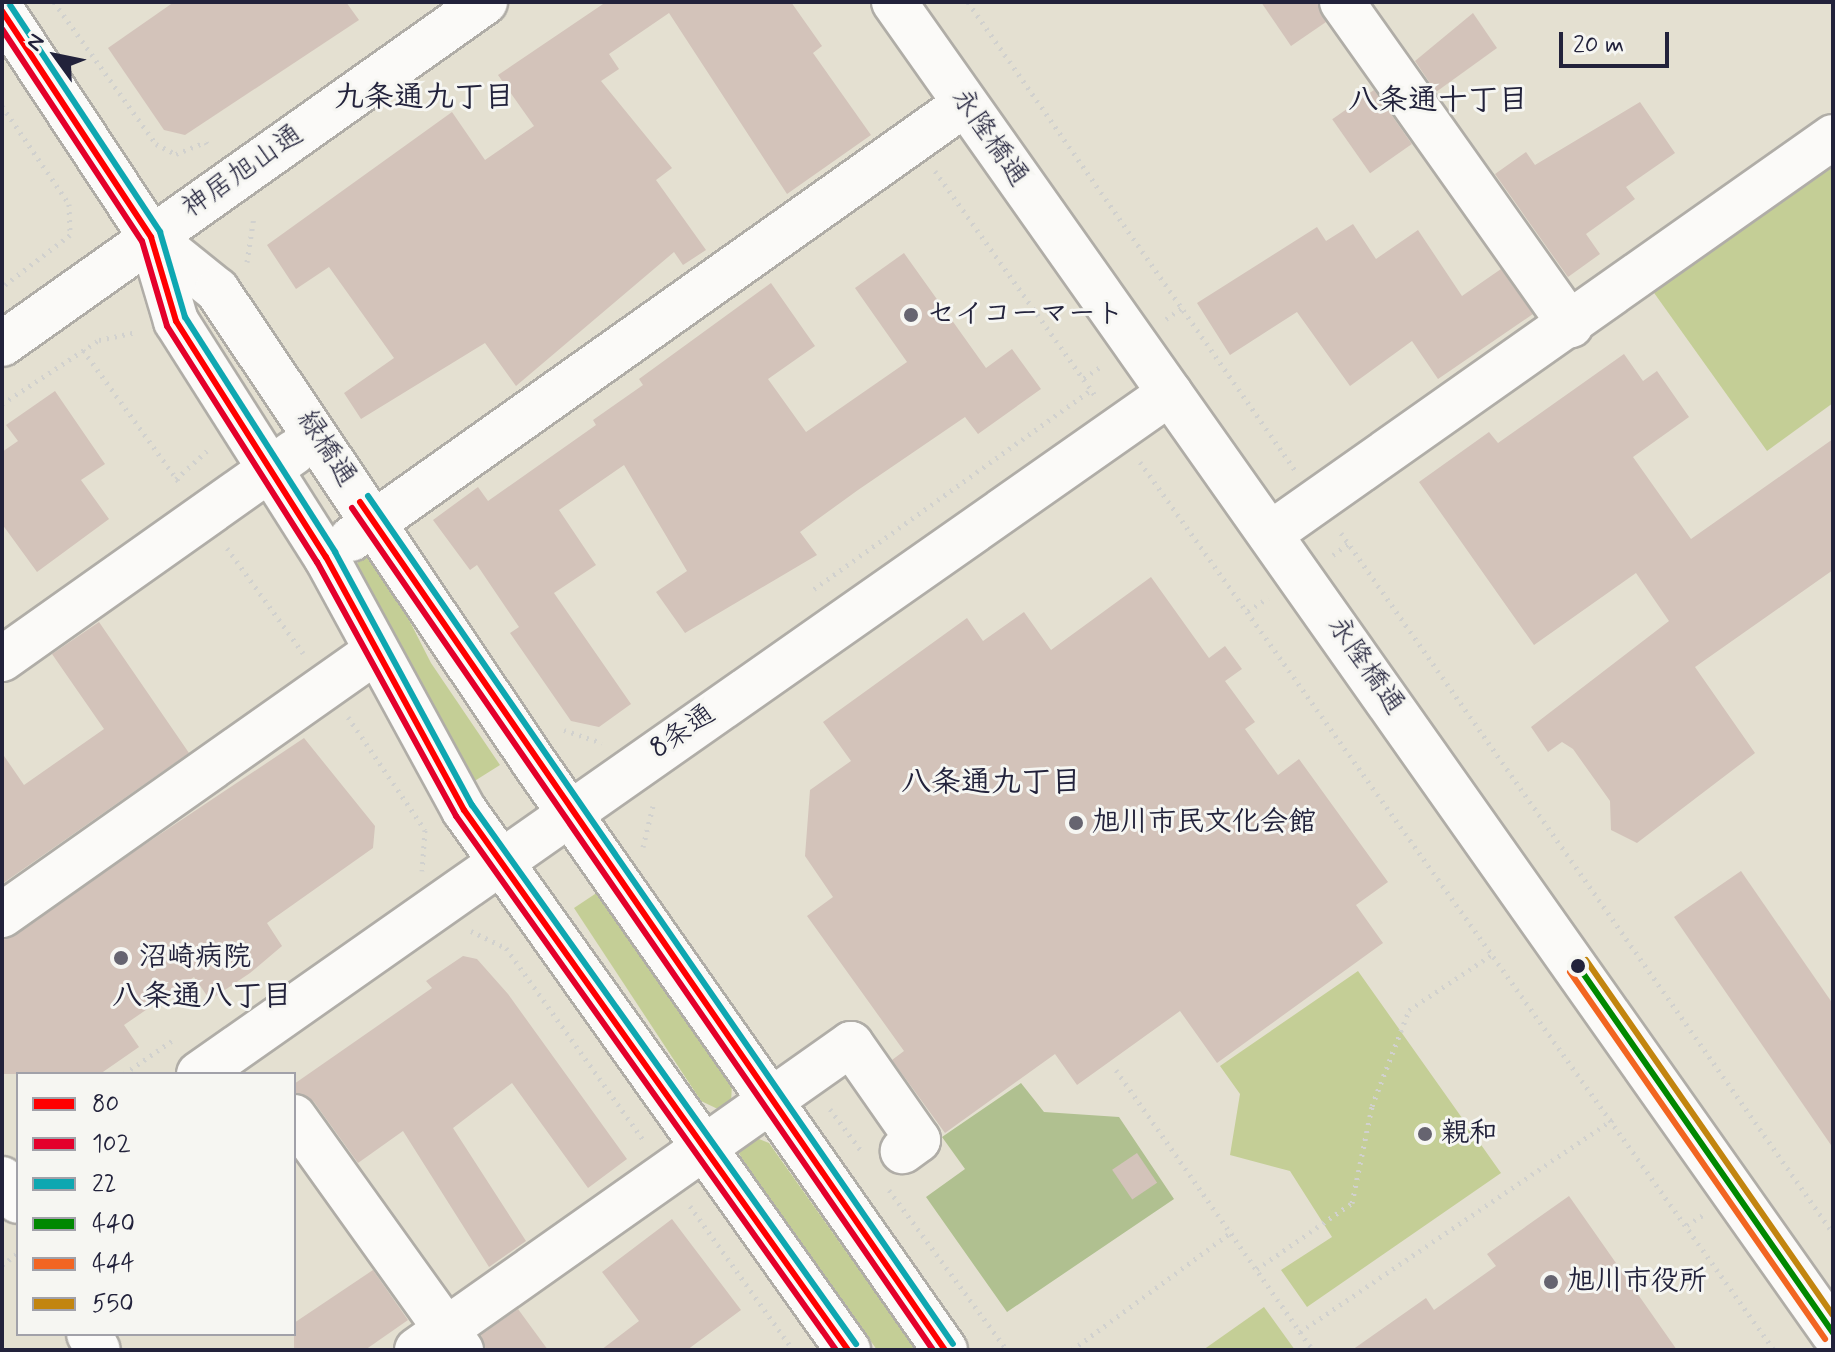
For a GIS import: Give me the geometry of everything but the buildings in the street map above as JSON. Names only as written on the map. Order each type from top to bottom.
[{"type":"street","name":"神居旭山通","points":[[2,344],[485,2]]},
{"type":"street","name":"永隆橋通","points":[[894,2],[1833,1333]]},
{"type":"street","points":[[1342,2],[1571,325]]},
{"type":"street","name":"緑橋通","points":[[2,11],[151,237],[176,321],[272,467],[326,557],[427,750],[848,1350]]},
{"type":"street","points":[[326,557],[965,104]]},
{"type":"street","points":[[1270,534],[1571,325],[1833,137]]},
{"type":"street","name":"緑橋通","points":[[151,237],[217,290],[319,434],[373,524],[570,812],[945,1350]]},
{"type":"street","name":"8条通","points":[[202,1072],[1170,393]]},
{"type":"street","points":[[2,659],[319,434]]},
{"type":"street","points":[[2,915],[374,653]]},
{"type":"street","points":[[296,1120],[441,1343],[851,1044],[918,1140],[903,1151]]},
{"type":"street","points":[[2,1179],[16,1198]]},
{"type":"path","points":[[54,2],[156,144],[176,154],[206,142]]},
{"type":"path","points":[[968,2],[1833,1233]]},
{"type":"path","points":[[2,106],[69,204],[70,235],[2,287]]},
{"type":"path","points":[[913,141],[1117,430],[1614,1119],[1774,1350]]},
{"type":"path","points":[[246,265],[254,214]]},
{"type":"path","points":[[2,404],[83,350],[138,332],[147,344]]},
{"type":"path","points":[[83,350],[327,686],[425,830],[421,869]]},
{"type":"path","points":[[808,594],[1091,390]]},
{"type":"path","points":[[176,479],[209,455],[212,432]]},
{"type":"path","points":[[567,735],[601,742],[614,732]]},
{"type":"path","points":[[471,933],[506,948]]},
{"type":"path","points":[[1257,1269],[1352,1203],[1372,1106],[1409,1010],[1494,953]]},
{"type":"path","points":[[1116,1070],[1233,1231],[1313,1350]]},
{"type":"path","points":[[1300,1332],[1614,1119]]},
{"type":"path","points":[[1072,1350],[1233,1231]]},
{"type":"green space","points":[[1833,162],[1833,403],[1767,451],[1652,290]]},
{"type":"green space","points":[[360,552],[376,555],[431,663],[500,765],[473,782],[357,566]]},
{"type":"green space","points":[[598,892],[732,1082],[731,1105],[722,1111],[701,1101],[574,908]]},
{"type":"green space","points":[[1358,971],[1501,1173],[1307,1307],[1281,1270],[1332,1237],[1290,1171],[1230,1155],[1240,1094],[1220,1066]]},
{"type":"green space","points":[[1021,1083],[1044,1112],[1119,1117],[1174,1199],[1007,1312],[926,1197],[965,1169],[942,1137]]},
{"type":"green space","points":[[749,1135],[769,1143],[916,1350],[877,1350],[743,1161],[738,1151]]},
{"type":"green space","points":[[1264,1307],[1295,1350],[1203,1350]]},
{"type":"transit line","name":"22","points":[[10,5],[160,232],[185,317],[335,552],[472,805],[856,1344]]},
{"type":"transit line","name":"80","points":[[2,11],[151,237],[176,321],[326,557],[464,810],[848,1350]]},
{"type":"transit line","name":"102","points":[[2,29],[142,241],[167,326],[317,562],[456,816],[836,1350]]},
{"type":"transit line","name":"22","points":[[368,496],[953,1344]]},
{"type":"transit line","name":"80","points":[[360,502],[945,1350]]},
{"type":"transit line","name":"102","points":[[352,508],[933,1350]]},
{"type":"transit line","name":"550","points":[[1586,960],[1833,1315]]},
{"type":"transit line","name":"440","points":[[1578,966],[1833,1333]]},
{"type":"transit line","name":"444","points":[[1570,972],[1825,1339]]},
{"type":"place","name":"セイコーマート","points":[[911,315]]},
{"type":"place","name":"旭川市民文化会館","points":[[1076,823]]},
{"type":"place","name":"沼崎病院","points":[[121,958]]},
{"type":"place","name":"親和","points":[[1425,1134]]},
{"type":"place","name":"旭川市役所","points":[[1551,1282]]},
{"type":"district","name":"九条通九丁目","points":[[424,98]]},
{"type":"district","name":"八条通十丁目","points":[[1438,101]]},
{"type":"district","name":"八条通九丁目","points":[[991,783]]},
{"type":"district","name":"八条通八丁目","points":[[202,997]]}]
